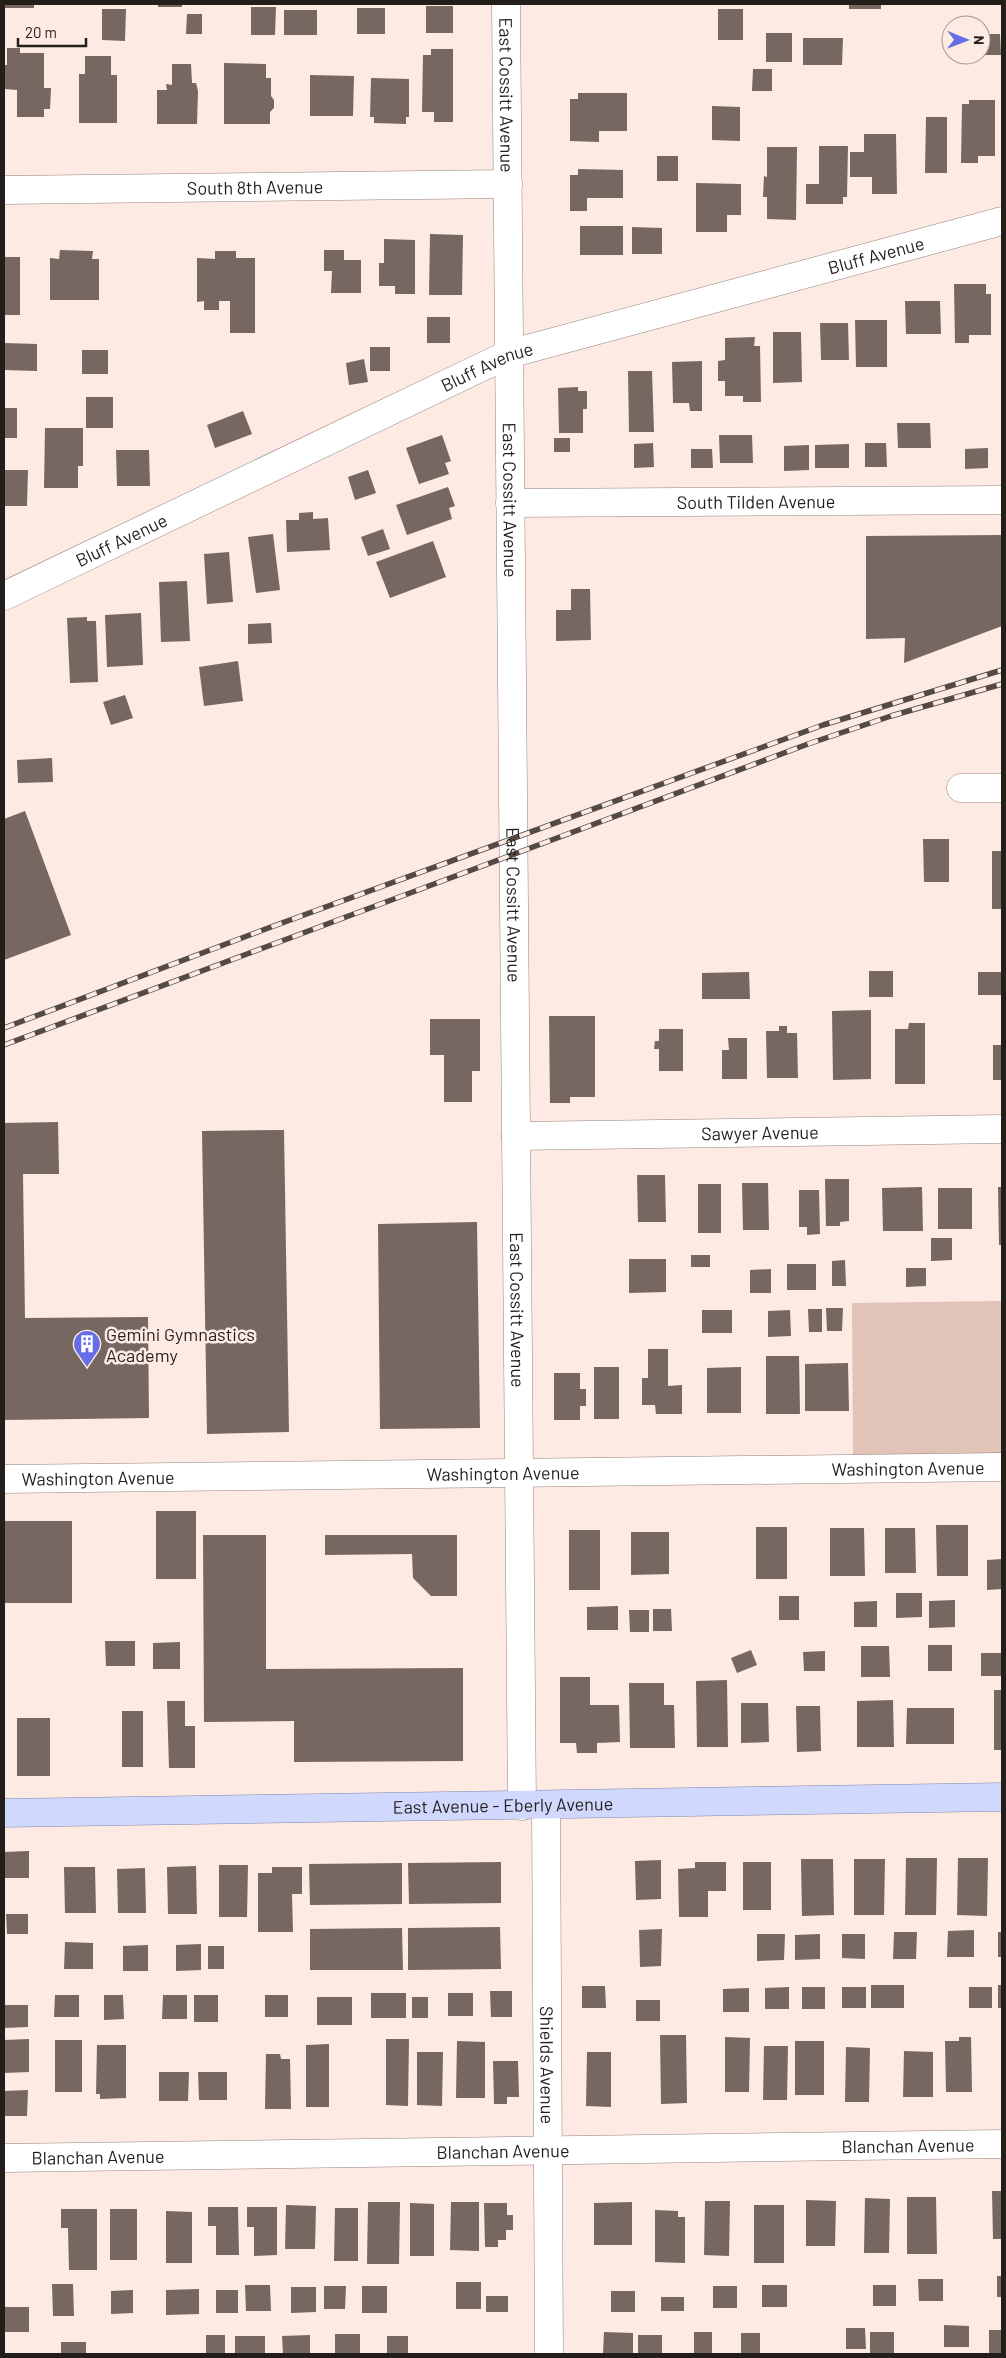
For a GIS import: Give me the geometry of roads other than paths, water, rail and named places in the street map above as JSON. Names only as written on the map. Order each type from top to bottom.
[{"type":"main road","name":"East Avenue - Eberly Avenue","points":[[4,1813],[1002,1797]]},
{"type":"street","name":"East Cossitt Avenue","points":[[506,4],[519,1473],[534,1806]]},
{"type":"street","name":"South 8th Avenue","points":[[4,190],[508,184]]},
{"type":"street","name":"Bluff Avenue","points":[[4,596],[509,354],[1002,222]]},
{"type":"street","name":"South Tilden Avenue","points":[[510,503],[1002,500]]},
{"type":"street","points":[[961,788],[1002,788]]},
{"type":"street","name":"Sawyer Avenue","points":[[516,1136],[1002,1129]]},
{"type":"street","name":"Washington Avenue","points":[[4,1479],[1002,1466]]},
{"type":"street","name":"Shields Avenue","points":[[534,1806],[547,2150],[549,2354]]},
{"type":"street","name":"Blanchan Avenue","points":[[4,2158],[1002,2144]]},
{"type":"railway","points":[[4,1028],[271,927],[823,725],[1002,670]]},
{"type":"railway","points":[[4,1045],[808,744],[891,716],[1002,684]]},
{"type":"place","name":"Gemini Gymnastics Academy","points":[[87,1368]]}]
